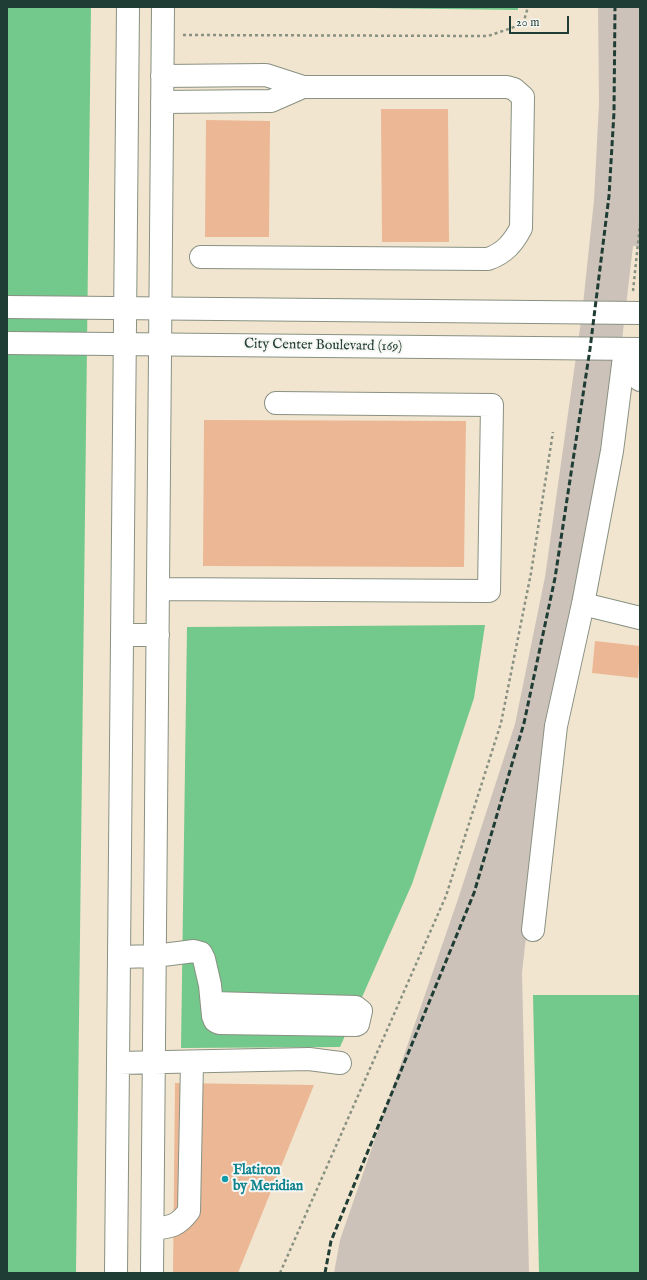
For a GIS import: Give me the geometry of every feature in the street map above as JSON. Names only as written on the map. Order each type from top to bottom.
[{"type":"street","points":[[116,1273],[128,7]]},
{"type":"street","points":[[152,1273],[163,7]]},
{"type":"street","points":[[162,76],[266,75],[304,87],[507,87],[514,89],[523,97],[521,228],[513,242],[500,255],[488,259],[201,257]]},
{"type":"street","points":[[162,102],[271,101],[304,87]]},
{"type":"street","points":[[7,307],[638,312]]},
{"type":"street","name":"City Center Boulevard (169)","points":[[7,343],[633,349]]},
{"type":"street","points":[[633,349],[640,380]]},
{"type":"street","points":[[532,930],[556,726],[583,604],[633,349]]},
{"type":"street","points":[[158,589],[489,591],[492,405],[276,403]]},
{"type":"street","points":[[583,604],[640,618]]},
{"type":"street","points":[[122,636],[158,635]]},
{"type":"street","points":[[119,957],[155,956],[194,951],[201,953],[204,959],[213,1003],[213,1016],[215,1021],[219,1023],[356,1025],[361,1011],[356,1007],[213,1003]]},
{"type":"street","points":[[118,1063],[309,1059],[340,1063]]},
{"type":"street","points":[[153,1228],[170,1227],[182,1221],[189,1211],[192,1062]]},
{"type":"path","points":[[194,35],[488,36],[523,24],[528,7]]},
{"type":"path","points":[[638,312],[640,224]]},
{"type":"path","points":[[280,1273],[446,896],[501,723],[531,573],[553,432]]},
{"type":"shaded area","points":[[598,7],[640,7],[640,246],[633,246],[621,349],[544,774],[522,973],[529,1273],[334,1273],[340,1240],[457,902],[515,724],[545,577],[582,314],[594,200],[599,103]]},
{"type":"green space","points":[[7,7],[91,7],[76,1273],[7,1273]]},
{"type":"green space","points":[[296,7],[518,7],[518,10]]},
{"type":"green space","points":[[485,625],[474,698],[412,884],[340,1047],[181,1048],[187,627]]},
{"type":"green space","points":[[533,995],[640,995],[640,1273],[539,1273]]},
{"type":"building","points":[[381,109],[448,109],[449,242],[382,242]]},
{"type":"building","points":[[206,120],[270,121],[269,237],[205,237]]},
{"type":"building","points":[[204,420],[466,421],[464,567],[203,566]]},
{"type":"building","points":[[595,641],[640,646],[638,678],[592,673]]},
{"type":"building","name":"Flatiron by Meridian","points":[[175,1083],[314,1085],[238,1273],[173,1273]]},
{"type":"railway","points":[[325,1273],[331,1241],[474,893],[524,723],[555,578],[590,349],[609,196],[614,112],[615,7]]},
{"type":"place","name":"Flatiron by Meridian","points":[[225,1179]]}]
